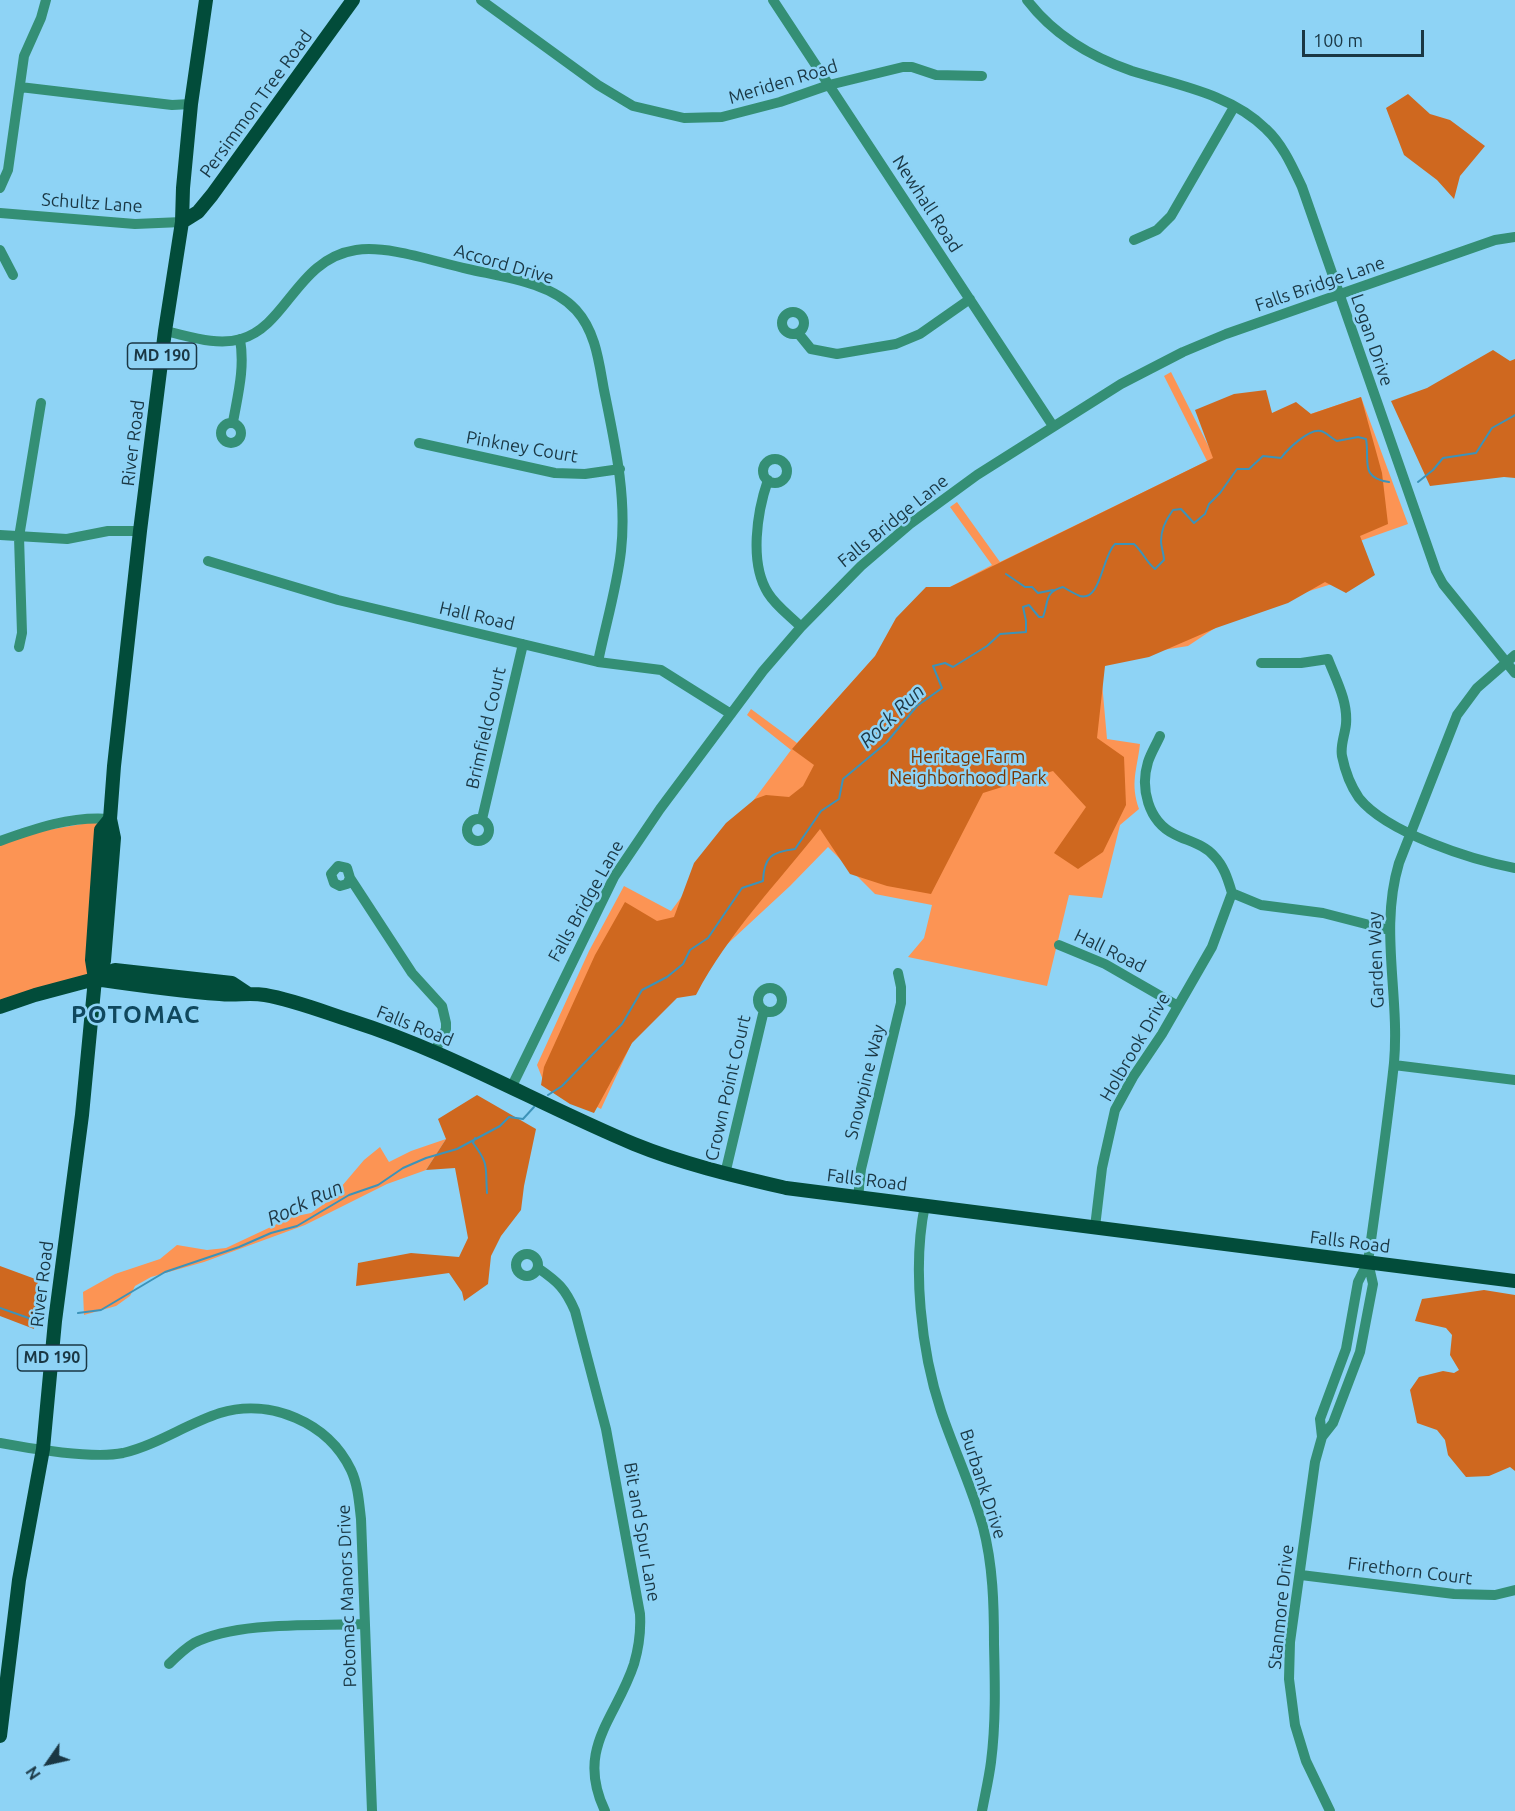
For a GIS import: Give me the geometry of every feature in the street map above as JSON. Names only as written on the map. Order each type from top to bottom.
[{"type":"main road","name":"River Road","points":[[0,1736],[19,1580],[43,1449],[55,1321],[82,1115],[94,979],[104,961],[114,838],[110,819],[140,531],[165,331],[182,222],[191,104],[206,0]]},
{"type":"main road","name":"Persimmon Tree Road","points":[[182,222],[198,212],[212,195],[353,0]]},
{"type":"main road","name":"Falls Road","points":[[0,1007],[94,979],[234,996],[247,993],[268,996],[354,1021],[434,1053],[635,1144],[679,1161],[786,1188],[1515,1281]]},
{"type":"street","points":[[0,188],[8,170],[24,56],[46,0]]},
{"type":"street","name":"Meriden Road","points":[[482,0],[598,85],[633,106],[684,118],[722,117],[780,102],[829,84],[903,67],[912,67],[936,75],[982,76]]},
{"type":"street","name":"Newhall Road","points":[[773,0],[1053,426]]},
{"type":"street","name":"Logan Drive","points":[[1027,0],[1041,18],[1084,51],[1130,70],[1199,90],[1234,107],[1265,128],[1279,143],[1302,187],[1436,571],[1443,584],[1515,673]]},
{"type":"street","points":[[20,87],[172,105],[191,104]]},
{"type":"street","points":[[1134,240],[1157,230],[1171,216],[1234,107]]},
{"type":"street","name":"Schultz Lane","points":[[0,213],[135,224],[182,222]]},
{"type":"street","name":"Falls Bridge Lane","points":[[511,1088],[614,877],[660,809],[731,714],[801,627],[861,566],[910,524],[977,475],[1053,426],[1121,384],[1183,352],[1226,334],[1339,294],[1496,240],[1515,237]]},
{"type":"street","points":[[0,250],[13,275]]},
{"type":"street","name":"Accord Drive","points":[[165,331],[210,341],[240,339],[255,333],[267,324],[315,268],[335,256],[356,250],[395,253],[518,281],[554,293],[575,309],[588,326],[596,350],[620,469],[621,552],[598,662]]},
{"type":"street","points":[[798,333],[811,349],[837,354],[863,351],[908,339],[970,300]]},
{"type":"street","points":[[233,422],[242,372],[243,356],[240,339]]},
{"type":"street","points":[[19,647],[22,633],[19,537],[41,403]]},
{"type":"street","name":"Pinkney Court","points":[[420,443],[555,473],[585,474],[620,469]]},
{"type":"street","points":[[768,480],[761,500],[756,553],[758,568],[769,596],[801,627]]},
{"type":"street","points":[[0,535],[67,539],[108,531],[140,531]]},
{"type":"street","name":"Hall Road","points":[[208,561],[338,600],[598,662],[662,670],[731,714]]},
{"type":"street","name":"Brimfield Court","points":[[482,819],[523,644]]},
{"type":"street","name":"Garden Way","points":[[1368,1262],[1394,1065],[1395,1002],[1389,930],[1393,883],[1457,715],[1477,688],[1515,655]]},
{"type":"street","points":[[1261,663],[1301,663],[1328,659],[1346,705],[1346,726],[1341,753],[1348,780],[1359,798],[1378,816],[1462,855],[1515,868]]},
{"type":"street","points":[[1160,736],[1148,761],[1146,774],[1146,796],[1150,808],[1156,820],[1167,830],[1200,845],[1214,855],[1226,874],[1232,893],[1261,905],[1323,913],[1389,930]]},
{"type":"street","points":[[0,841],[56,823],[88,817],[110,819]]},
{"type":"street","points":[[350,878],[412,973],[442,1006],[446,1029],[434,1053]]},
{"type":"street","name":"Holbrook Drive","points":[[1095,1227],[1102,1168],[1115,1110],[1212,947],[1232,893]]},
{"type":"street","name":"Hall Road","points":[[1059,945],[1105,964],[1178,1006]]},
{"type":"street","name":"Snowpine Way","points":[[858,1198],[861,1169],[901,1003],[898,973]]},
{"type":"street","name":"Crown Point Court","points":[[725,1174],[764,1010]]},
{"type":"street","points":[[1394,1065],[1515,1080]]},
{"type":"street","name":"Burbank Drive","points":[[924,1205],[921,1224],[920,1277],[925,1349],[940,1410],[984,1528],[992,1578],[995,1705],[991,1762],[982,1811]]},
{"type":"street","name":"Stanmore Drive","points":[[1330,1811],[1306,1761],[1294,1722],[1289,1679],[1290,1642],[1316,1461],[1322,1437],[1333,1423],[1360,1352],[1373,1284],[1368,1262]]},
{"type":"street","name":"Bit and Spur Lane","points":[[538,1268],[560,1283],[568,1294],[575,1311],[606,1429],[640,1614],[641,1635],[634,1664],[606,1720],[594,1763],[594,1779],[605,1811]]},
{"type":"street","name":"Potomac Manors Drive","points":[[0,1443],[93,1455],[121,1453],[152,1444],[220,1413],[248,1408],[286,1413],[306,1422],[333,1444],[351,1470],[358,1491],[372,1811]]},
{"type":"street","name":"Firethorn Court","points":[[1300,1575],[1466,1595],[1495,1595],[1515,1590]]},
{"type":"street","points":[[169,1664],[186,1648],[231,1630],[364,1624]]},
{"type":"green space","points":[[1408,94],[1430,114],[1450,120],[1485,146],[1460,176],[1454,199],[1437,180],[1404,155],[1386,108]]},
{"type":"green space","points":[[1493,350],[1510,361],[1515,359],[1515,478],[1504,477],[1430,486],[1391,401],[1427,388]]},
{"type":"green space","name":"Heritage Farm Neighborhood Park","points":[[1171,372],[1214,457],[1281,424],[1361,397],[1408,524],[1357,542],[1332,584],[1254,608],[1218,626],[1188,646],[1100,660],[1107,739],[1140,744],[1135,784],[1139,809],[1120,825],[1102,898],[1069,895],[1047,986],[908,957],[924,938],[932,905],[875,894],[828,847],[790,886],[640,1025],[601,1109],[543,1080],[537,1065],[589,951],[624,886],[671,911],[791,750],[747,715],[751,709],[797,743],[927,599],[992,565],[950,507],[957,502],[1000,562],[1207,461],[1164,376]]},
{"type":"green space","name":"Heritage Farm Neighborhood Park","points":[[1266,390],[1272,413],[1296,402],[1311,414],[1361,397],[1382,473],[1388,524],[1360,536],[1375,575],[1346,593],[1325,582],[1288,603],[1216,628],[1149,657],[1105,666],[1097,738],[1124,757],[1126,805],[1103,852],[1078,869],[1054,853],[1086,807],[1053,771],[983,793],[931,894],[887,886],[850,874],[820,829],[738,929],[696,995],[677,998],[632,1043],[594,1113],[570,1104],[541,1085],[544,1067],[595,955],[625,902],[657,921],[674,917],[694,863],[726,823],[755,799],[766,795],[789,797],[803,786],[814,765],[792,749],[875,656],[896,618],[926,587],[950,587],[1213,458],[1195,410],[1234,394]]},
{"type":"green space","points":[[110,819],[95,979],[0,1007],[0,841],[14,836]]},
{"type":"green space","points":[[477,1095],[536,1129],[521,1210],[501,1236],[491,1256],[488,1284],[464,1301],[462,1292],[449,1273],[356,1286],[358,1263],[411,1253],[459,1257],[468,1238],[455,1168],[426,1170],[446,1139],[438,1119]]},
{"type":"green space","points":[[446,1139],[426,1170],[387,1184],[305,1225],[204,1262],[151,1277],[135,1286],[130,1296],[116,1306],[84,1315],[83,1292],[115,1274],[160,1259],[177,1245],[207,1250],[226,1248],[292,1217],[311,1213],[330,1200],[364,1160],[380,1147],[389,1162],[411,1151]]},
{"type":"green space","points":[[0,1266],[38,1280],[34,1329],[0,1316]]},
{"type":"green space","points":[[1484,1290],[1515,1295],[1515,1471],[1510,1467],[1489,1476],[1466,1477],[1448,1455],[1445,1440],[1437,1430],[1417,1423],[1410,1390],[1419,1377],[1443,1371],[1454,1373],[1459,1370],[1450,1355],[1452,1335],[1446,1328],[1415,1321],[1422,1299]]},
{"type":"waterway","name":"Rock Run","points":[[1418,482],[1443,458],[1476,453],[1492,428],[1515,415]]},
{"type":"waterway","name":"Rock Run","points":[[548,1095],[562,1086],[622,1024],[642,990],[667,977],[683,964],[690,950],[708,938],[742,888],[763,881],[765,866],[770,857],[795,849],[821,811],[839,799],[843,779],[886,743],[917,706],[942,688],[933,666],[945,663],[953,667],[987,646],[1000,634],[1026,632],[1023,607],[1029,605],[1039,617],[1043,617],[1048,598],[1057,589],[1063,587],[1080,596],[1087,596],[1097,585],[1115,544],[1134,544],[1155,569],[1164,560],[1161,537],[1173,510],[1181,509],[1194,523],[1205,514],[1209,504],[1237,469],[1249,469],[1263,456],[1281,458],[1293,445],[1311,433],[1321,431],[1337,441],[1358,437],[1366,439],[1370,472],[1373,477],[1389,482]]},
{"type":"waterway","points":[[1006,574],[1025,587],[1032,587],[1038,593],[1053,590]]},
{"type":"waterway","name":"Rock Run","points":[[78,1313],[101,1310],[165,1272],[239,1247],[271,1233],[297,1226],[349,1195],[378,1185],[403,1168],[457,1149],[500,1126],[509,1117],[523,1119],[534,1107]]},
{"type":"waterway","points":[[475,1138],[473,1143],[486,1167],[487,1193]]},
{"type":"waterway","name":"Rock Run","points":[[0,1308],[37,1321]]},
{"type":"district","name":"POTOMAC","points":[[136,1015]]}]
